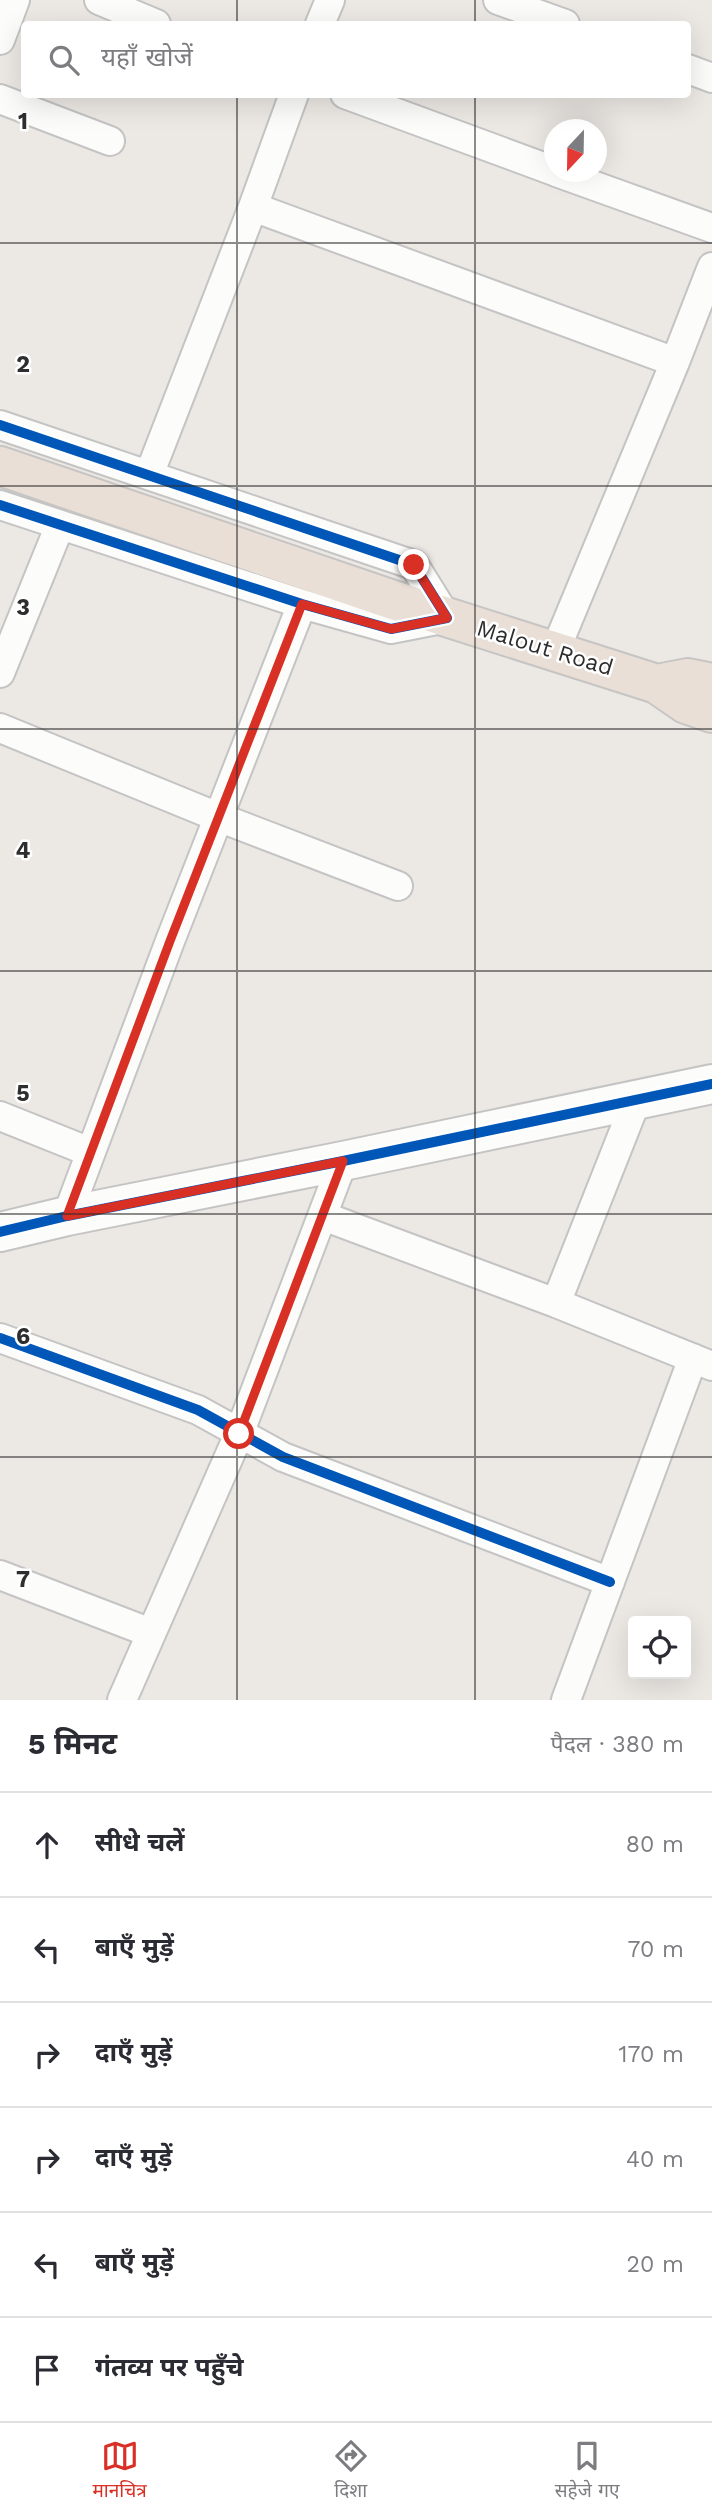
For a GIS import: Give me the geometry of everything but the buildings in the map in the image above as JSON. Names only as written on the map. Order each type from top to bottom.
[{"type":"highway","name":"Malout Road","points":[[0,466],[447,618],[657,684],[686,704],[712,713]]},
{"type":"highway","name":"Malout Road","points":[[657,684],[688,678],[712,683]]},
{"type":"street","points":[[0,40],[15,0]]},
{"type":"street","points":[[99,0],[149,21]]},
{"type":"street","points":[[321,21],[330,0]]},
{"type":"street","points":[[498,0],[557,21]]},
{"type":"street","points":[[691,70],[712,78]]},
{"type":"street","points":[[149,475],[293,98]]},
{"type":"street","points":[[356,98],[544,167]]},
{"type":"street","points":[[0,99],[110,141]]},
{"type":"street","points":[[585,182],[712,228]]},
{"type":"street","points":[[253,207],[675,362]]},
{"type":"street","points":[[555,651],[712,267]]},
{"type":"street","points":[[0,425],[414,565],[447,618],[391,629],[302,604],[0,505]]},
{"type":"street","points":[[0,673],[60,526]]},
{"type":"street","points":[[67,1216],[302,604]]},
{"type":"street","points":[[0,727],[218,817],[398,886]]},
{"type":"street","points":[[0,1232],[712,1084]]},
{"type":"street","points":[[556,1303],[636,1101]]},
{"type":"street","points":[[0,1116],[90,1152]]},
{"type":"street","points":[[122,1700],[239,1434],[343,1161]]},
{"type":"street","points":[[323,1216],[556,1303],[703,1362],[610,1582],[566,1700]]},
{"type":"street","points":[[0,1338],[198,1410],[283,1457],[610,1582]]},
{"type":"street","points":[[0,1575],[151,1633]]},
{"type":"cycle path","points":[[0,425],[414,565],[447,618],[391,629],[302,604],[0,505]]},
{"type":"cycle path","points":[[0,1232],[712,1084]]},
{"type":"cycle path","points":[[0,1338],[198,1410],[283,1457],[610,1582]]},
{"type":"route","points":[[239,1434],[343,1161],[67,1216],[170,941],[302,604],[391,629],[447,618],[414,565]]}]
